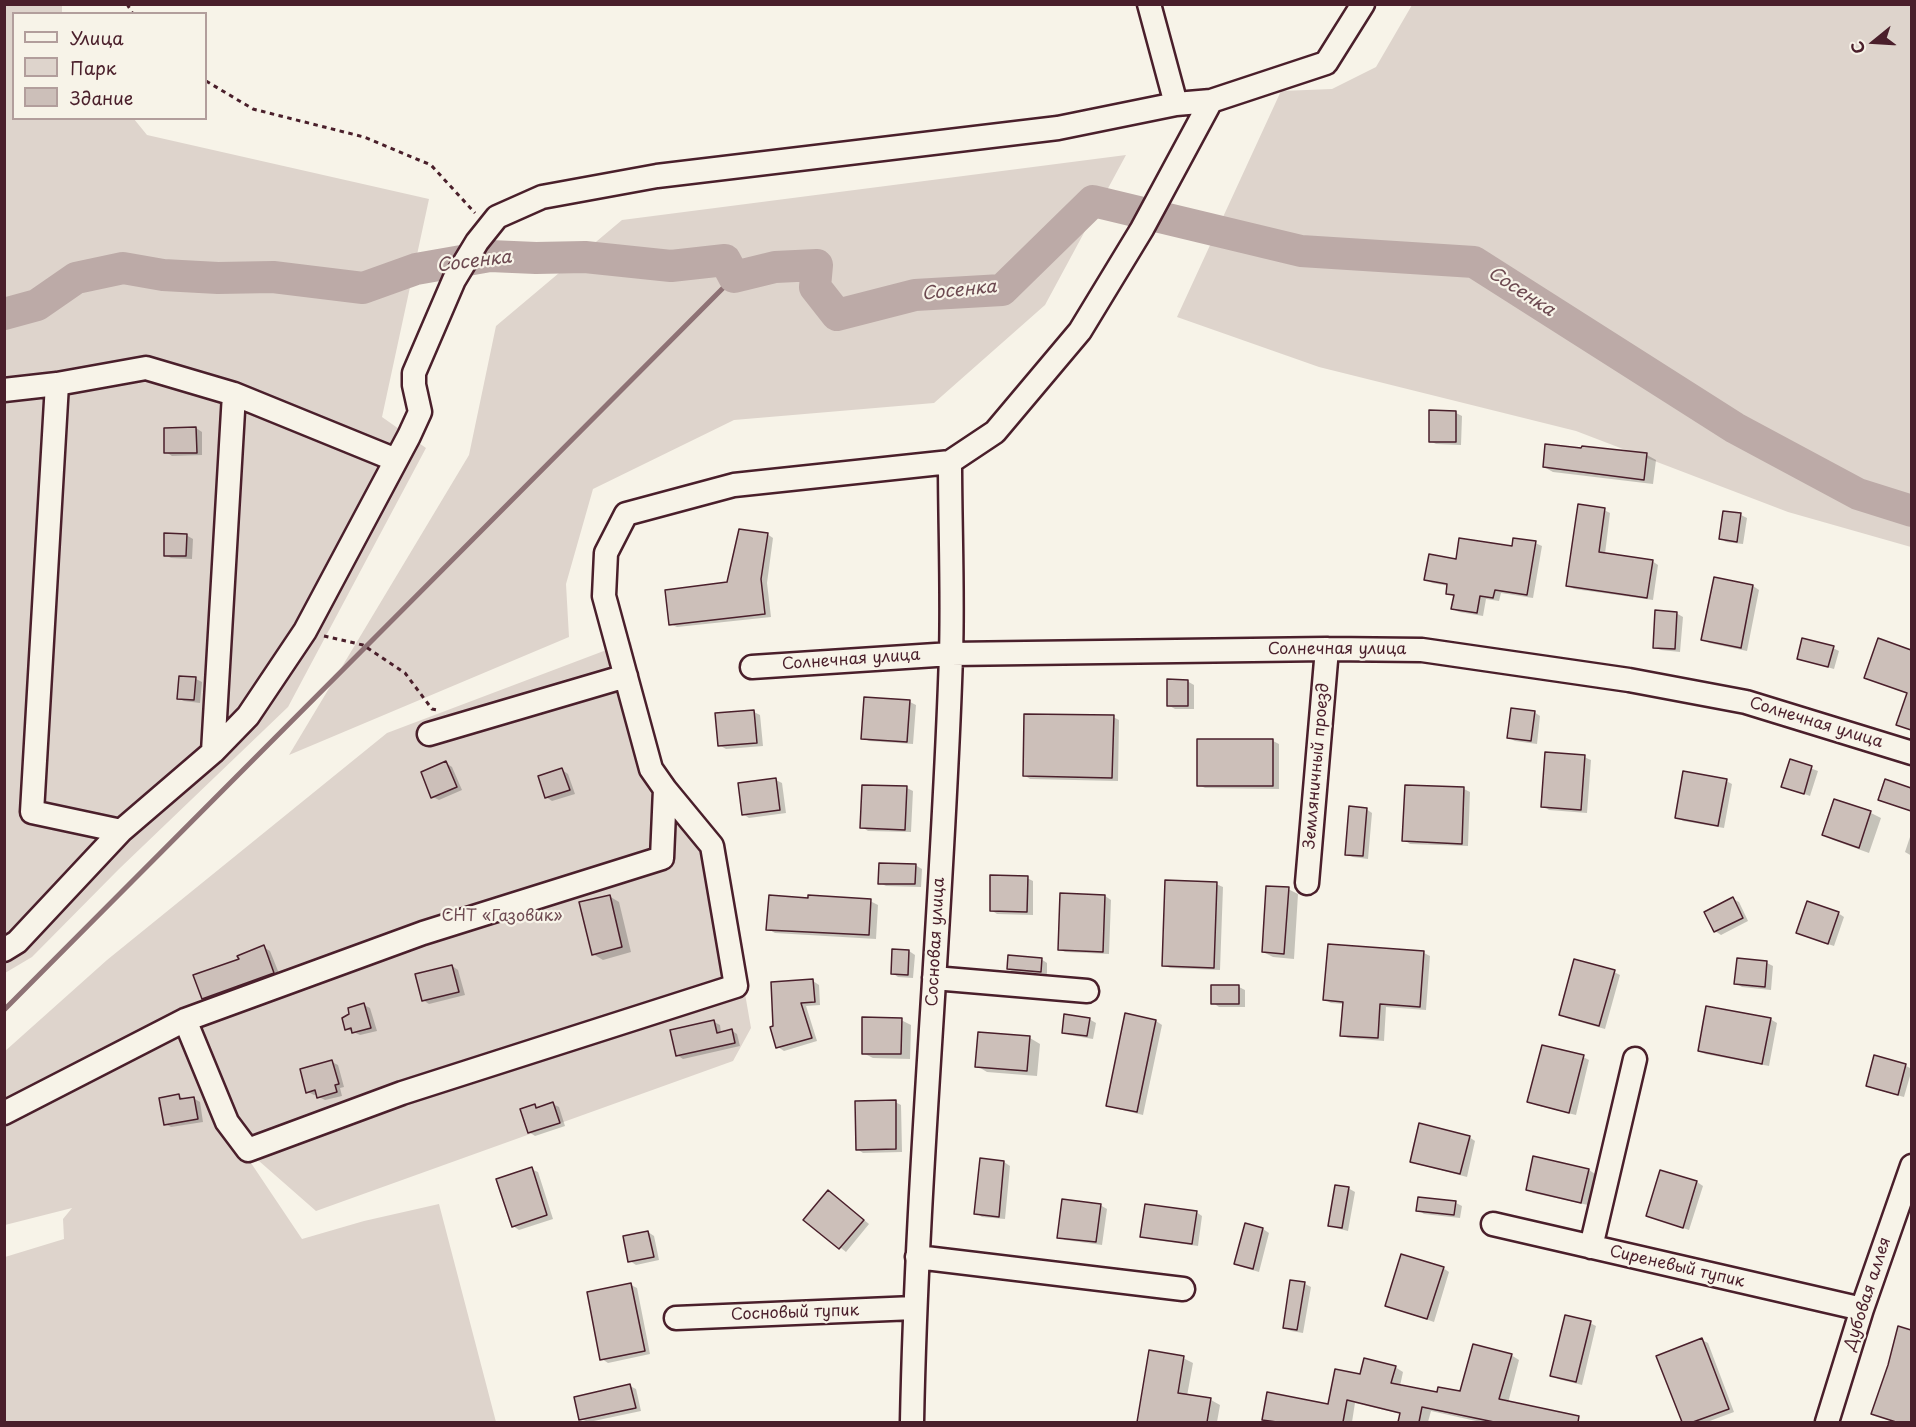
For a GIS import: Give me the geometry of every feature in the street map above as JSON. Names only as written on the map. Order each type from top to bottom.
[{"type":"lane","points":[[1149,4],[1176,104]]},
{"type":"lane","points":[[4,950],[17,942],[121,831],[213,752],[248,716],[305,631],[420,412],[414,385],[414,373],[454,280],[497,217],[542,197],[657,176],[1058,128],[1176,104],[1212,101],[1326,63],[1363,4]]},
{"type":"lane","points":[[185,1020],[227,1122],[248,1150],[402,1094],[736,986],[712,846],[651,769],[604,596],[606,553],[626,514],[735,485],[950,462],[995,432],[1080,331],[1142,229],[1212,101]]},
{"type":"lane","points":[[4,390],[57,384],[146,368],[234,394],[396,460]]},
{"type":"lane","points":[[57,384],[32,812],[121,831]]},
{"type":"lane","points":[[213,752],[234,394]]},
{"type":"lane","name":"Сосновая улица","points":[[912,1422],[914,1308],[951,654],[950,462]]},
{"type":"lane","name":"Солнечная улица","points":[[752,667],[951,654],[1327,649],[1422,651],[1641,682],[1746,702],[1911,753]]},
{"type":"lane","name":"Земляничный проезд","points":[[1307,883],[1327,649]]},
{"type":"lane","points":[[429,734],[626,676]]},
{"type":"lane","points":[[4,1113],[185,1020],[423,933],[662,858],[665,789]]},
{"type":"lane","points":[[934,978],[1087,991]]},
{"type":"lane","points":[[1591,1247],[1635,1059]]},
{"type":"lane","name":"Дубовая аллея","points":[[1827,1422],[1862,1309],[1911,1166]]},
{"type":"lane","name":"Сиреневый тупик","points":[[1493,1224],[1862,1309]]},
{"type":"lane","points":[[917,1257],[1183,1289]]},
{"type":"lane","name":"Сосновый тупик","points":[[676,1318],[914,1308]]},
{"type":"path","points":[[207,82],[253,109],[364,137],[431,165],[483,235]]},
{"type":"path","points":[[305,631],[363,645],[405,673],[432,709],[443,712]]},
{"type":"green space","points":[[4,5],[62,5],[62,12],[12,12],[12,120],[135,120],[147,135],[429,199],[382,417],[426,448],[288,707],[119,869],[32,957],[5,973]]},
{"type":"green space","points":[[1412,5],[1911,5],[1911,547],[1788,512],[1576,431],[1319,367],[1177,317],[1281,91],[1332,89],[1376,67]]},
{"type":"green space","points":[[1126,155],[1045,305],[934,403],[734,420],[593,489],[566,584],[569,637],[289,755],[469,455],[496,326],[622,220]]},
{"type":"green space","name":"СНТ «Газовик»","points":[[631,642],[660,769],[719,845],[751,1028],[733,1061],[316,1211],[259,1161],[251,1163],[302,1239],[364,1221],[439,1204],[496,1422],[5,1422],[5,1257],[64,1239],[63,1219],[72,1208],[5,1225],[4,1052],[107,960],[387,733]]},
{"type":"building","points":[[1429,410],[1456,411],[1456,442],[1429,442]]},
{"type":"building","points":[[196,427],[197,453],[164,453],[164,428]]},
{"type":"building","points":[[1545,444],[1647,453],[1644,480],[1543,467]]},
{"type":"building","points":[[1578,504],[1605,508],[1599,552],[1653,560],[1647,598],[1566,586]]},
{"type":"building","points":[[1723,511],[1741,513],[1737,542],[1719,539]]},
{"type":"building","points":[[739,529],[768,533],[761,579],[765,614],[669,625],[665,590],[727,582]]},
{"type":"building","points":[[164,533],[187,534],[186,556],[164,556]]},
{"type":"building","points":[[1459,538],[1512,546],[1513,538],[1536,541],[1527,595],[1495,590],[1493,598],[1480,596],[1477,613],[1451,609],[1454,595],[1446,594],[1447,584],[1424,580],[1429,554],[1456,559]]},
{"type":"building","points":[[1714,577],[1753,585],[1741,648],[1701,640]]},
{"type":"building","points":[[1655,610],[1677,612],[1675,649],[1653,648]]},
{"type":"building","points":[[1802,638],[1834,646],[1828,667],[1797,659]]},
{"type":"building","points":[[1878,638],[1911,650],[1911,730],[1896,725],[1907,693],[1864,678]]},
{"type":"building","points":[[179,676],[196,677],[194,700],[177,699]]},
{"type":"building","points":[[1167,679],[1188,680],[1188,706],[1167,706]]},
{"type":"building","points":[[864,697],[910,700],[907,742],[861,739]]},
{"type":"building","points":[[1511,708],[1535,711],[1531,741],[1507,738]]},
{"type":"building","points":[[754,710],[757,743],[718,746],[715,713]]},
{"type":"building","points":[[1024,714],[1114,715],[1112,778],[1023,776]]},
{"type":"building","points":[[1197,739],[1273,739],[1273,786],[1197,786]]},
{"type":"building","points":[[1545,752],[1585,755],[1581,810],[1541,807]]},
{"type":"building","points":[[1790,759],[1812,766],[1804,794],[1781,787]]},
{"type":"building","points":[[446,761],[457,787],[431,798],[421,772]]},
{"type":"building","points":[[562,768],[570,790],[545,798],[538,776]]},
{"type":"building","points":[[1683,771],[1727,779],[1718,826],[1675,818]]},
{"type":"building","points":[[776,778],[780,810],[742,815],[738,783]]},
{"type":"building","points":[[1885,779],[1911,788],[1911,811],[1878,800]]},
{"type":"building","points":[[862,785],[907,786],[905,830],[860,828]]},
{"type":"building","points":[[1405,785],[1464,787],[1462,844],[1402,841]]},
{"type":"building","points":[[1834,799],[1871,811],[1859,848],[1822,835]]},
{"type":"building","points":[[1349,806],[1367,808],[1363,856],[1345,855]]},
{"type":"building","points":[[879,863],[916,864],[915,884],[878,884]]},
{"type":"building","points":[[990,875],[1028,876],[1027,912],[990,911]]},
{"type":"building","points":[[1165,880],[1217,882],[1214,968],[1162,966]]},
{"type":"building","points":[[1266,886],[1289,887],[1284,954],[1262,952]]},
{"type":"building","points":[[1060,893],[1105,895],[1103,952],[1058,950]]},
{"type":"building","points":[[610,895],[622,947],[592,955],[579,902]]},
{"type":"building","points":[[769,895],[871,899],[869,935],[766,930]]},
{"type":"building","points":[[1733,897],[1743,918],[1714,932],[1704,912]]},
{"type":"building","points":[[1807,901],[1839,912],[1828,944],[1796,933]]},
{"type":"building","points":[[1328,944],[1424,951],[1420,1007],[1380,1004],[1378,1038],[1340,1036],[1343,1002],[1323,1000]]},
{"type":"building","points":[[264,945],[274,973],[202,999],[193,975],[239,959],[237,956]]},
{"type":"building","points":[[892,949],[909,950],[908,975],[891,974]]},
{"type":"building","points":[[1008,955],[1042,958],[1041,972],[1007,969]]},
{"type":"building","points":[[1737,958],[1767,961],[1765,987],[1734,984]]},
{"type":"building","points":[[1574,959],[1615,970],[1599,1026],[1559,1015]]},
{"type":"building","points":[[452,965],[459,992],[422,1001],[415,974]]},
{"type":"building","points":[[813,979],[815,1002],[801,1003],[812,1038],[776,1048],[770,1027],[773,1026],[771,982]]},
{"type":"building","points":[[1211,985],[1239,985],[1239,1004],[1211,1004]]},
{"type":"building","points":[[364,1003],[371,1028],[352,1033],[351,1028],[345,1030],[342,1018],[349,1014],[348,1008]]},
{"type":"building","points":[[1706,1006],[1771,1018],[1762,1064],[1698,1051]]},
{"type":"building","points":[[1125,1013],[1156,1020],[1137,1112],[1106,1106]]},
{"type":"building","points":[[1064,1014],[1090,1018],[1087,1036],[1062,1033]]},
{"type":"building","points":[[862,1017],[902,1018],[901,1054],[862,1054]]},
{"type":"building","points":[[714,1020],[717,1033],[732,1029],[735,1043],[676,1056],[670,1030]]},
{"type":"building","points":[[978,1032],[1030,1036],[1027,1071],[975,1067]]},
{"type":"building","points":[[1542,1045],[1584,1055],[1569,1113],[1527,1102]]},
{"type":"building","points":[[1874,1055],[1906,1064],[1898,1095],[1866,1086]]},
{"type":"building","points":[[332,1060],[339,1084],[335,1085],[337,1092],[317,1098],[315,1090],[306,1093],[300,1069]]},
{"type":"building","points":[[179,1094],[180,1099],[194,1097],[198,1119],[164,1125],[159,1098]]},
{"type":"building","points":[[896,1100],[896,1149],[856,1150],[855,1101]]},
{"type":"building","points":[[553,1102],[560,1123],[528,1133],[520,1109],[535,1104],[536,1108]]},
{"type":"building","points":[[1419,1123],[1470,1136],[1460,1174],[1410,1162]]},
{"type":"building","points":[[1533,1156],[1589,1169],[1581,1203],[1526,1190]]},
{"type":"building","points":[[980,1158],[1004,1161],[999,1217],[974,1214]]},
{"type":"building","points":[[532,1167],[547,1215],[512,1227],[496,1179]]},
{"type":"building","points":[[1660,1170],[1697,1181],[1683,1228],[1646,1216]]},
{"type":"building","points":[[1335,1185],[1349,1187],[1342,1228],[1328,1226]]},
{"type":"building","points":[[828,1190],[864,1220],[839,1249],[803,1220]]},
{"type":"building","points":[[1418,1197],[1456,1201],[1454,1215],[1416,1211]]},
{"type":"building","points":[[1062,1199],[1101,1204],[1096,1242],[1057,1238]]},
{"type":"building","points":[[1145,1204],[1197,1211],[1192,1244],[1140,1237]]},
{"type":"building","points":[[1245,1223],[1263,1228],[1253,1269],[1234,1264]]},
{"type":"building","points":[[648,1231],[654,1257],[628,1262],[623,1236]]},
{"type":"building","points":[[1401,1254],[1444,1267],[1427,1319],[1385,1306]]},
{"type":"building","points":[[1290,1280],[1305,1282],[1297,1330],[1283,1328]]},
{"type":"building","points":[[631,1283],[645,1351],[600,1360],[587,1292]]},
{"type":"building","points":[[1565,1315],[1591,1321],[1576,1382],[1550,1376]]},
{"type":"building","points":[[1898,1326],[1911,1330],[1911,1422],[1896,1422],[1871,1414],[1888,1365]]},
{"type":"building","points":[[1702,1338],[1729,1409],[1693,1422],[1682,1422],[1656,1356]]},
{"type":"building","points":[[1473,1344],[1512,1354],[1499,1399],[1579,1416],[1578,1422],[1494,1422],[1422,1407],[1419,1422],[1398,1422],[1400,1413],[1347,1400],[1343,1422],[1262,1420],[1267,1392],[1328,1404],[1335,1369],[1360,1374],[1364,1358],[1396,1366],[1391,1383],[1437,1392],[1438,1387],[1460,1391]]},
{"type":"building","points":[[1149,1350],[1184,1356],[1178,1393],[1211,1398],[1207,1422],[1137,1422]]},
{"type":"building","points":[[630,1384],[636,1408],[579,1420],[574,1397]]},
{"type":"waterway","name":"Сосенка","points":[[4,314],[37,305],[76,278],[123,268],[163,275],[218,278],[273,277],[363,288],[416,269],[490,256],[585,257],[671,266],[725,260],[734,277],[775,267],[817,265],[815,287],[837,315],[915,295],[1002,290],[1093,201],[1301,251],[1474,262],[1735,428],[1858,494],[1912,511]]},
{"type":"waterway","points":[[4,1010],[734,277]]}]
